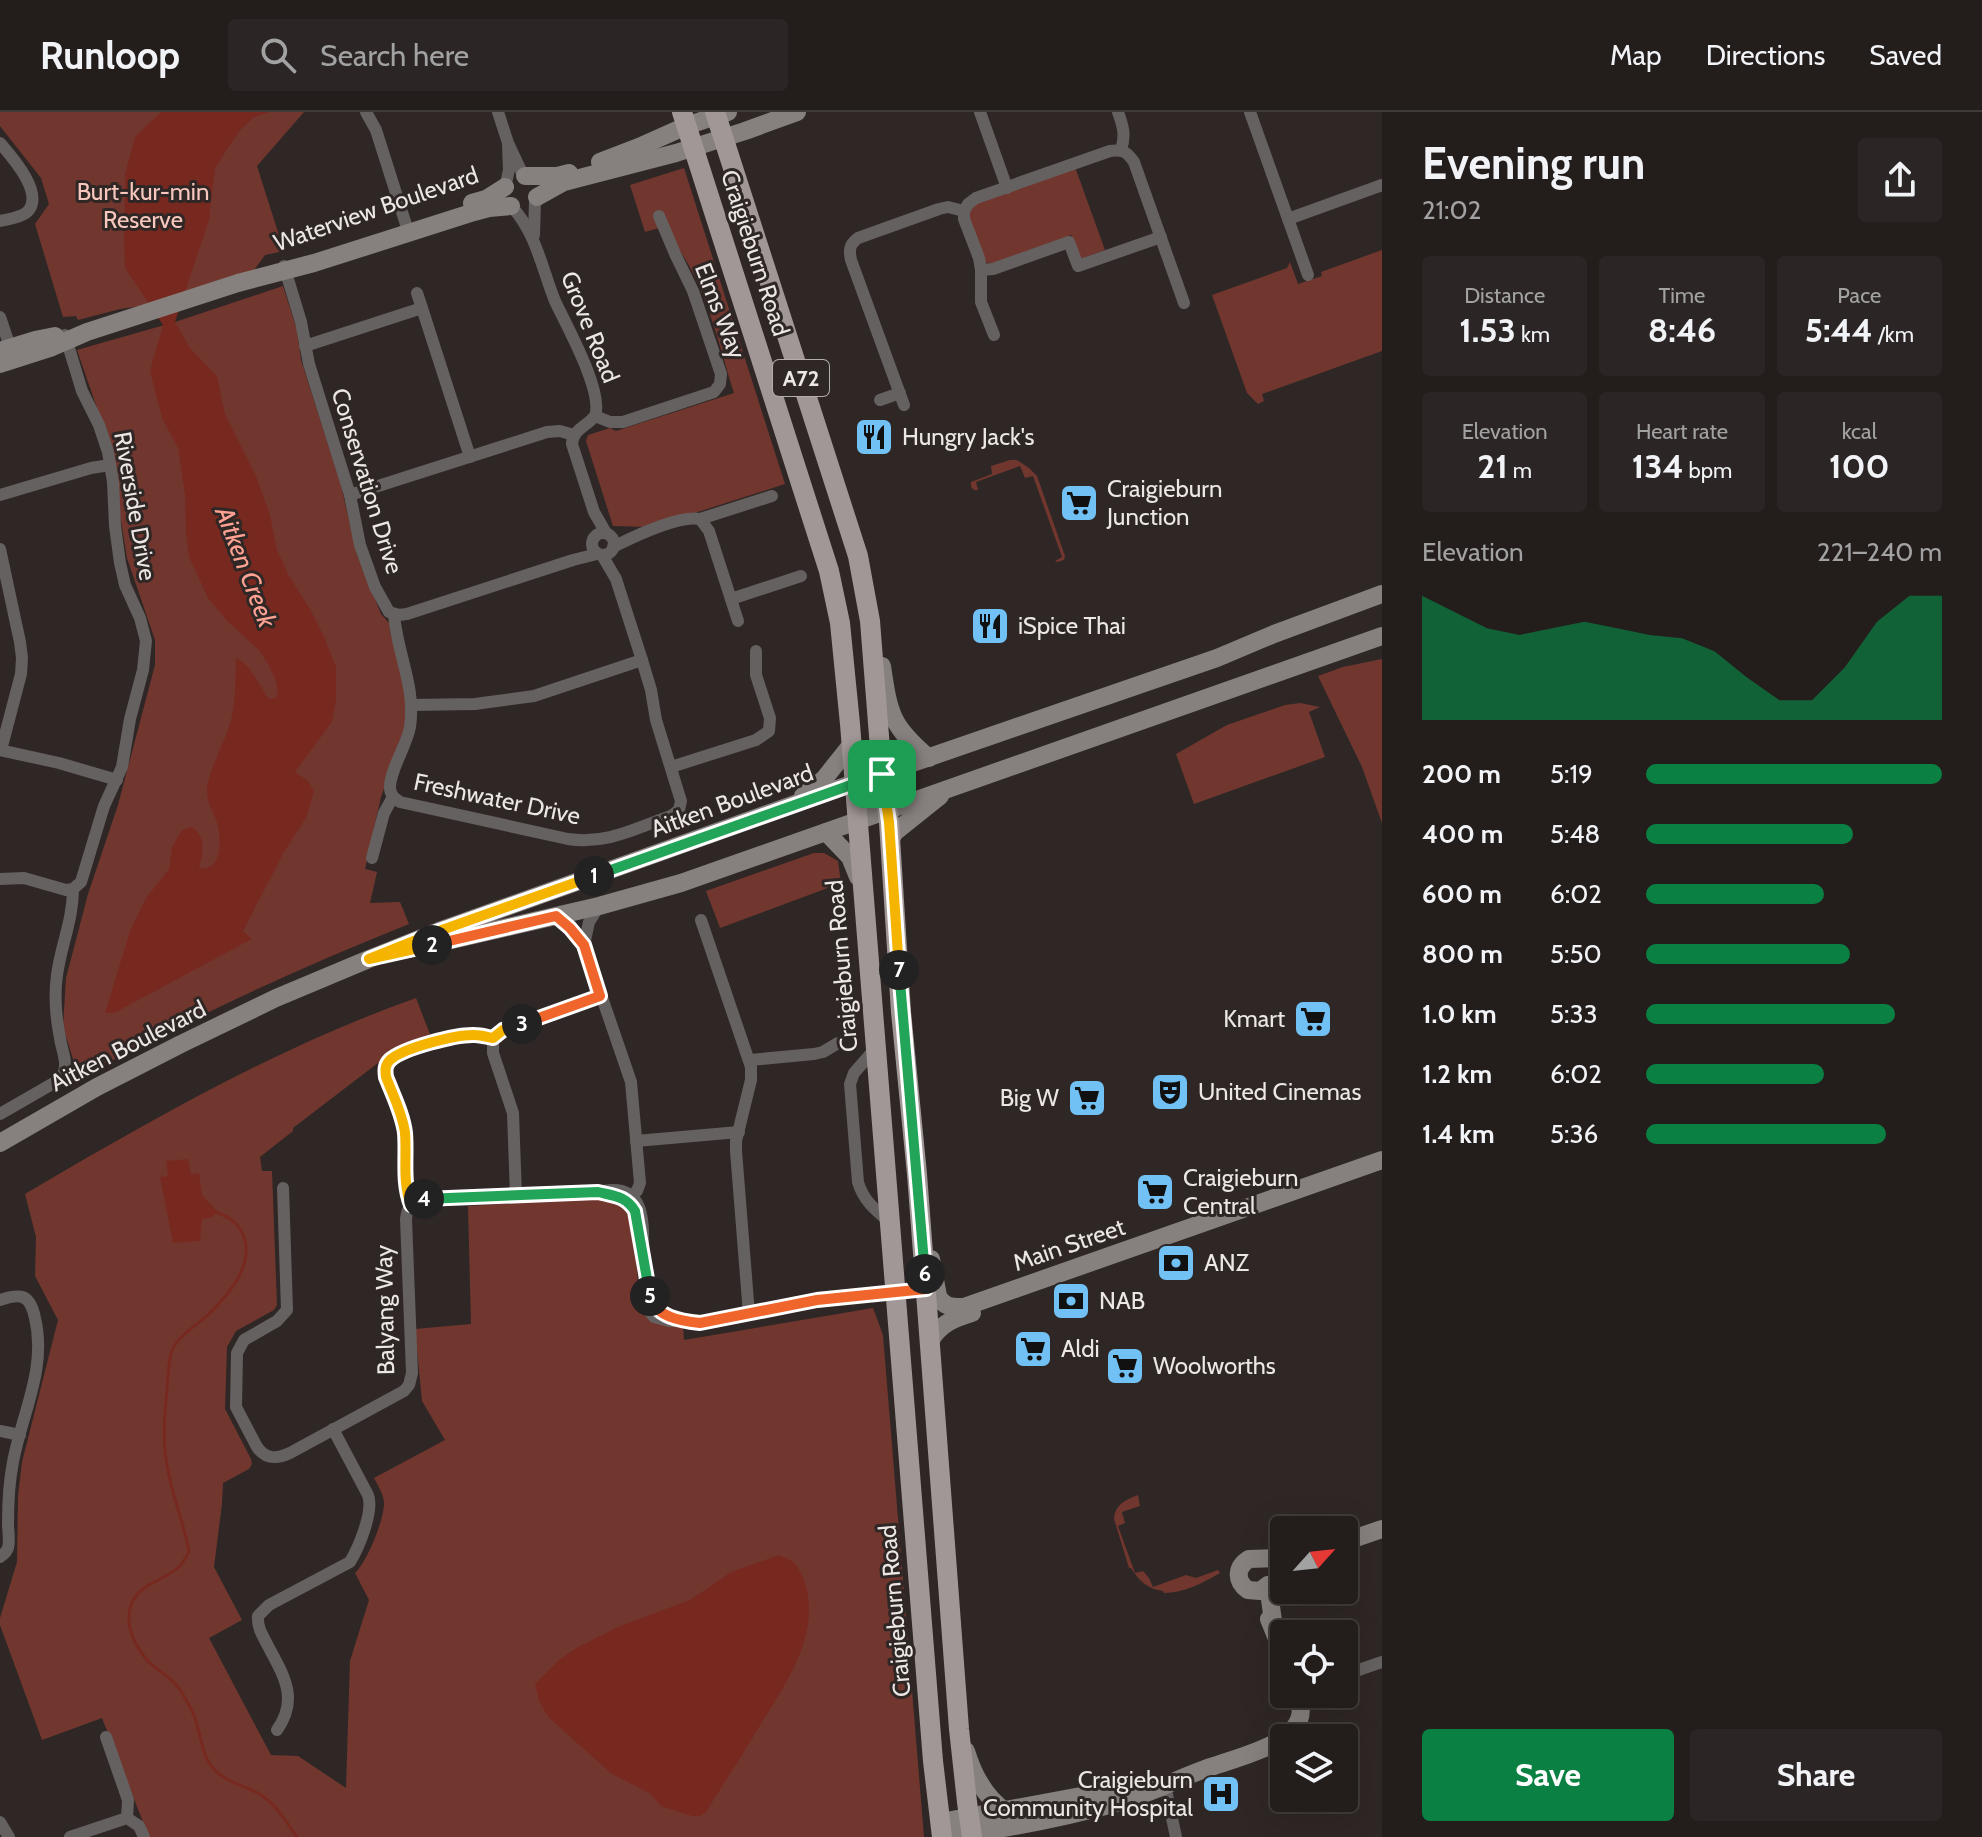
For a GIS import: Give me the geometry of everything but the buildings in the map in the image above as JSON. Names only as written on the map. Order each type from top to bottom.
[{"type":"main road","name":"Craigieburn Road","points":[[720,113],[723,137],[858,556],[870,621],[917,1174],[959,1729],[971,1829]]},
{"type":"main road","name":"Craigieburn Road","points":[[684,119],[829,571],[840,623],[933,1761],[943,1832]]},
{"type":"street","points":[[366,112],[376,130],[408,229]]},
{"type":"street","points":[[498,112],[515,180],[504,197],[516,209],[527,208],[564,182],[676,153],[797,112]]},
{"type":"street","points":[[1118,112],[1124,130],[1121,150]]},
{"type":"street","points":[[1251,112],[1308,275]]},
{"type":"street","name":"Waterview Boulevard","points":[[408,229],[486,199],[515,180],[570,173],[639,147],[684,119],[720,113]]},
{"type":"street","points":[[982,114],[1007,188]]},
{"type":"street","points":[[0,143],[24,173],[32,198],[31,208],[26,213],[0,221]]},
{"type":"street","points":[[508,143],[509,170],[515,180]]},
{"type":"street","points":[[994,335],[981,302],[979,258],[964,219],[968,204],[976,198],[1110,151],[1121,150],[1134,162],[1184,303]]},
{"type":"street","points":[[515,180],[534,181],[538,192],[536,199]]},
{"type":"street","points":[[1288,219],[1382,185]]},
{"type":"street","name":"Grove Road","points":[[534,242],[536,199]]},
{"type":"street","name":"Waterview Boulevard","points":[[6,356],[35,340],[66,338],[87,332],[285,268],[314,253],[489,208],[511,206]]},
{"type":"street","name":"Grove Road","points":[[511,206],[521,217],[534,242],[554,297],[581,353],[597,404],[595,416],[574,435]]},
{"type":"street","points":[[880,400],[902,399],[849,249],[858,238],[939,209],[948,207],[964,211]]},
{"type":"street","name":"Elms Way","points":[[595,416],[610,422],[623,422],[714,392],[720,384],[721,374],[701,311],[659,216]]},
{"type":"street","points":[[981,270],[993,269],[1069,242],[1078,266],[1161,237]]},
{"type":"street","name":"Conservation Drive","points":[[285,268],[350,495],[366,565],[385,606],[394,614]]},
{"type":"street","points":[[417,293],[470,457]]},
{"type":"street","points":[[305,346],[422,308]]},
{"type":"street","points":[[0,317],[6,356]]},
{"type":"street","name":"Riverside Drive","points":[[0,1114],[59,1080],[65,1073],[56,996],[57,974],[73,909],[73,889],[83,878],[104,806],[122,767],[143,670],[146,641],[120,563],[110,465],[104,438],[82,391],[66,338]]},
{"type":"street","points":[[350,495],[547,432],[560,431],[574,435],[572,444],[642,660],[671,767],[756,740],[769,731],[770,718],[756,675],[756,651]]},
{"type":"street","points":[[0,495],[110,465]]},
{"type":"street","points":[[394,614],[407,614],[573,560],[604,544],[772,496]]},
{"type":"street","points":[[700,519],[709,531],[738,621]]},
{"type":"street","points":[[0,549],[6,614],[20,642],[21,674],[0,750],[117,780]]},
{"type":"street","points":[[731,599],[801,576]]},
{"type":"street","name":"Aitken Boulevard","points":[[0,1143],[97,1087],[276,998],[439,931],[1217,658],[1379,594]]},
{"type":"street","name":"Freshwater Drive","points":[[394,614],[396,636],[410,682],[411,705],[408,734],[390,786],[393,797],[400,802],[583,841],[604,839],[671,816],[679,810],[681,801],[671,767]]},
{"type":"street","points":[[870,621],[879,649],[890,709],[897,726],[929,758]]},
{"type":"street","name":"Aitken Boulevard","points":[[369,959],[599,906],[681,883],[1382,636]]},
{"type":"street","points":[[411,705],[475,704],[534,696],[642,660]]},
{"type":"street","points":[[792,805],[824,779],[851,745]]},
{"type":"street","points":[[890,840],[895,832],[948,788]]},
{"type":"street","points":[[372,858],[384,813],[393,797]]},
{"type":"street","points":[[826,832],[850,857],[862,887]]},
{"type":"street","points":[[0,879],[16,877],[73,889]]},
{"type":"street","points":[[584,945],[589,922],[599,906]]},
{"type":"street","points":[[556,916],[584,945],[631,1082],[638,1176],[628,1197]]},
{"type":"street","points":[[701,920],[750,1060],[751,1080],[736,1151],[749,1314]]},
{"type":"street","points":[[600,996],[503,1030],[493,1038],[475,1035],[442,1040],[397,1056],[388,1062],[385,1071],[404,1130],[405,1186],[415,1202],[598,1192],[628,1197]]},
{"type":"street","points":[[493,1038],[493,1053],[513,1113],[516,1196]]},
{"type":"street","points":[[750,1060],[814,1054],[838,1043]]},
{"type":"street","points":[[875,1049],[854,1073],[850,1084],[858,1182],[863,1196],[890,1222]]},
{"type":"street","points":[[636,1141],[739,1132]]},
{"type":"street","name":"Main Street","points":[[917,1174],[938,1296],[947,1306],[955,1307],[971,1305],[1382,1160]]},
{"type":"street","name":"Main Street","points":[[930,1341],[937,1329],[951,1319],[1382,1168]]},
{"type":"street","name":"Balyang Way","points":[[269,1194],[283,1191],[287,1310],[281,1318],[240,1345],[237,1353],[236,1407],[257,1447],[271,1457],[284,1456],[404,1391],[411,1380],[406,1219],[408,1208],[415,1202]]},
{"type":"street","points":[[628,1197],[635,1211],[653,1307],[683,1321],[709,1322],[817,1300],[926,1289]]},
{"type":"street","points":[[0,1300],[16,1296],[26,1298],[36,1321],[39,1344],[38,1368],[13,1458],[8,1547],[0,1557]]},
{"type":"street","points":[[277,1730],[286,1715],[288,1686],[259,1630],[258,1616],[277,1601],[350,1562],[370,1511],[371,1501],[333,1429]]},
{"type":"street","points":[[0,1431],[20,1435]]},
{"type":"street","points":[[1358,1537],[1382,1529]]},
{"type":"street","points":[[1269,1582],[1244,1587],[1238,1575],[1249,1559],[1270,1559]]},
{"type":"street","points":[[1262,1560],[1270,1570],[1273,1620]]},
{"type":"street","points":[[1358,1670],[1382,1662]]},
{"type":"street","points":[[1016,1837],[1038,1827],[1086,1815],[1246,1755],[1283,1738],[1296,1727],[1301,1708]]},
{"type":"street","points":[[959,1729],[977,1778],[993,1803],[1005,1811]]},
{"type":"street","points":[[106,1737],[126,1794],[127,1818]]},
{"type":"street","points":[[971,1829],[1005,1811],[1186,1775]]},
{"type":"street","points":[[1165,1785],[1176,1837]]},
{"type":"street","points":[[943,1832],[1043,1821],[1122,1802]]},
{"type":"street","points":[[70,1837],[127,1818],[139,1826],[144,1837]]},
{"type":"street","points":[[0,1822],[9,1837]]},
{"type":"green space","name":"Burt-kur-min Reserve","points":[[0,112],[304,112],[257,166],[284,251],[265,255],[254,270],[142,306],[78,320],[76,316],[63,317],[35,224],[49,204],[41,178],[0,126]]},
{"type":"green space","points":[[1075,167],[1105,250],[1081,259],[1071,235],[993,264],[984,262],[967,212],[974,204]]},
{"type":"green space","points":[[684,168],[785,484],[651,527],[613,526],[586,441],[588,435],[610,428],[616,431],[734,393],[712,320],[690,267],[678,248],[659,228],[645,232],[630,185]]},
{"type":"green space","points":[[1382,250],[1382,351],[1262,394],[1264,401],[1258,404],[1247,393],[1212,295],[1287,268],[1290,262],[1298,284],[1322,276],[1321,272]]},
{"type":"green space","points":[[283,286],[297,330],[301,360],[341,485],[357,555],[381,614],[389,623],[400,663],[407,701],[404,732],[381,797],[365,869],[377,872],[370,903],[400,902],[409,924],[242,996],[79,1078],[63,1027],[66,978],[88,894],[118,805],[155,665],[155,640],[127,558],[115,460],[77,350]]},
{"type":"green space","points":[[1017,460],[1037,476],[1064,560],[1055,561],[1062,557],[1033,476],[1025,478],[1020,466],[976,482],[978,490],[971,487],[971,482],[992,474],[991,466]]},
{"type":"green space","points":[[1382,659],[1382,823],[1362,767],[1318,676]]},
{"type":"green space","points":[[1300,703],[1320,707],[1309,712],[1325,757],[1194,804],[1176,754],[1227,725],[1285,705]]},
{"type":"green space","points":[[814,853],[824,853],[838,861],[841,883],[720,928],[706,891]]},
{"type":"green space","points":[[416,998],[431,1037],[391,1053],[260,1157],[262,1171],[272,1171],[277,1305],[274,1310],[236,1331],[227,1347],[225,1409],[252,1464],[249,1469],[223,1483],[214,1567],[242,1620],[209,1638],[271,1755],[298,1756],[346,1788],[350,1661],[369,1600],[355,1573],[370,1550],[384,1509],[383,1496],[374,1478],[445,1440],[422,1401],[415,1329],[471,1324],[468,1206],[610,1197],[623,1202],[632,1213],[639,1293],[645,1310],[683,1327],[684,1340],[873,1308],[883,1335],[924,1837],[149,1837],[102,1718],[42,1740],[0,1625],[17,1562],[22,1462],[58,1320],[35,1276],[36,1237],[25,1194],[168,1112],[265,1062],[365,1017]]},
{"type":"green space","points":[[1138,1495],[1140,1506],[1122,1512],[1125,1523],[1118,1526],[1135,1573],[1129,1568],[1114,1519],[1119,1506]]},
{"type":"green space","points":[[1218,1570],[1220,1573],[1179,1591],[1164,1593],[1148,1586],[1135,1573],[1143,1571],[1153,1587],[1186,1575],[1196,1578]]},
{"type":"water","points":[[161,112],[270,112],[254,117],[240,130],[215,168],[209,220],[175,322],[190,348],[217,376],[225,414],[256,476],[270,515],[277,550],[311,611],[336,667],[336,700],[332,722],[295,772],[307,780],[314,791],[307,816],[283,854],[243,931],[252,939],[116,1012],[105,1013],[130,931],[146,898],[169,869],[172,847],[182,830],[192,827],[200,836],[202,851],[199,868],[207,868],[216,860],[220,840],[207,791],[231,720],[236,658],[251,671],[269,699],[275,698],[278,693],[268,664],[258,649],[227,621],[208,598],[189,557],[178,448],[162,418],[150,371],[163,325],[125,268],[125,174],[135,137]]},
{"type":"water","points":[[188,1159],[191,1174],[199,1173],[202,1195],[217,1211],[213,1217],[202,1219],[200,1241],[173,1243],[160,1177],[168,1176],[166,1161]]},
{"type":"water","points":[[779,1555],[800,1570],[808,1599],[809,1618],[800,1655],[706,1812],[692,1816],[661,1806],[649,1793],[612,1774],[549,1718],[539,1701],[535,1684],[559,1660],[620,1626],[690,1600],[731,1572]]},
{"type":"waterway","name":"Aitken Creek","points":[[216,1212],[238,1226],[245,1240],[245,1261],[237,1280],[224,1298],[174,1347],[169,1362],[165,1412],[167,1464],[189,1552],[173,1572],[140,1592],[131,1605],[129,1620],[132,1635],[143,1655],[173,1681],[185,1697],[213,1768],[269,1801],[297,1837]]},
{"type":"place","name":"Hungry Jack's","points":[[874,437]]},
{"type":"place","name":"Craigieburn Junction","points":[[1079,503]]},
{"type":"place","name":"iSpice Thai","points":[[990,626]]},
{"type":"place","name":"Kmart","points":[[1313,1019]]},
{"type":"place","name":"United Cinemas","points":[[1170,1092]]},
{"type":"place","name":"Big W","points":[[1087,1098]]},
{"type":"place","name":"Craigieburn Central","points":[[1155,1192]]},
{"type":"place","name":"ANZ","points":[[1176,1263]]},
{"type":"place","name":"NAB","points":[[1071,1301]]},
{"type":"place","name":"Aldi","points":[[1033,1349]]},
{"type":"place","name":"Woolworths","points":[[1125,1366]]},
{"type":"place","name":"Craigieburn Community Hospital","points":[[1221,1794]]},
{"type":"route","points":[[882,774],[889,822],[901,1012],[926,1289],[817,1300],[709,1322],[683,1321],[653,1307],[635,1211],[618,1196],[598,1192],[430,1199],[411,1205],[405,1186],[404,1130],[386,1077],[388,1062],[422,1045],[442,1040],[475,1035],[493,1038],[503,1030],[600,996],[584,945],[556,916],[369,959],[439,931],[882,774]]}]
